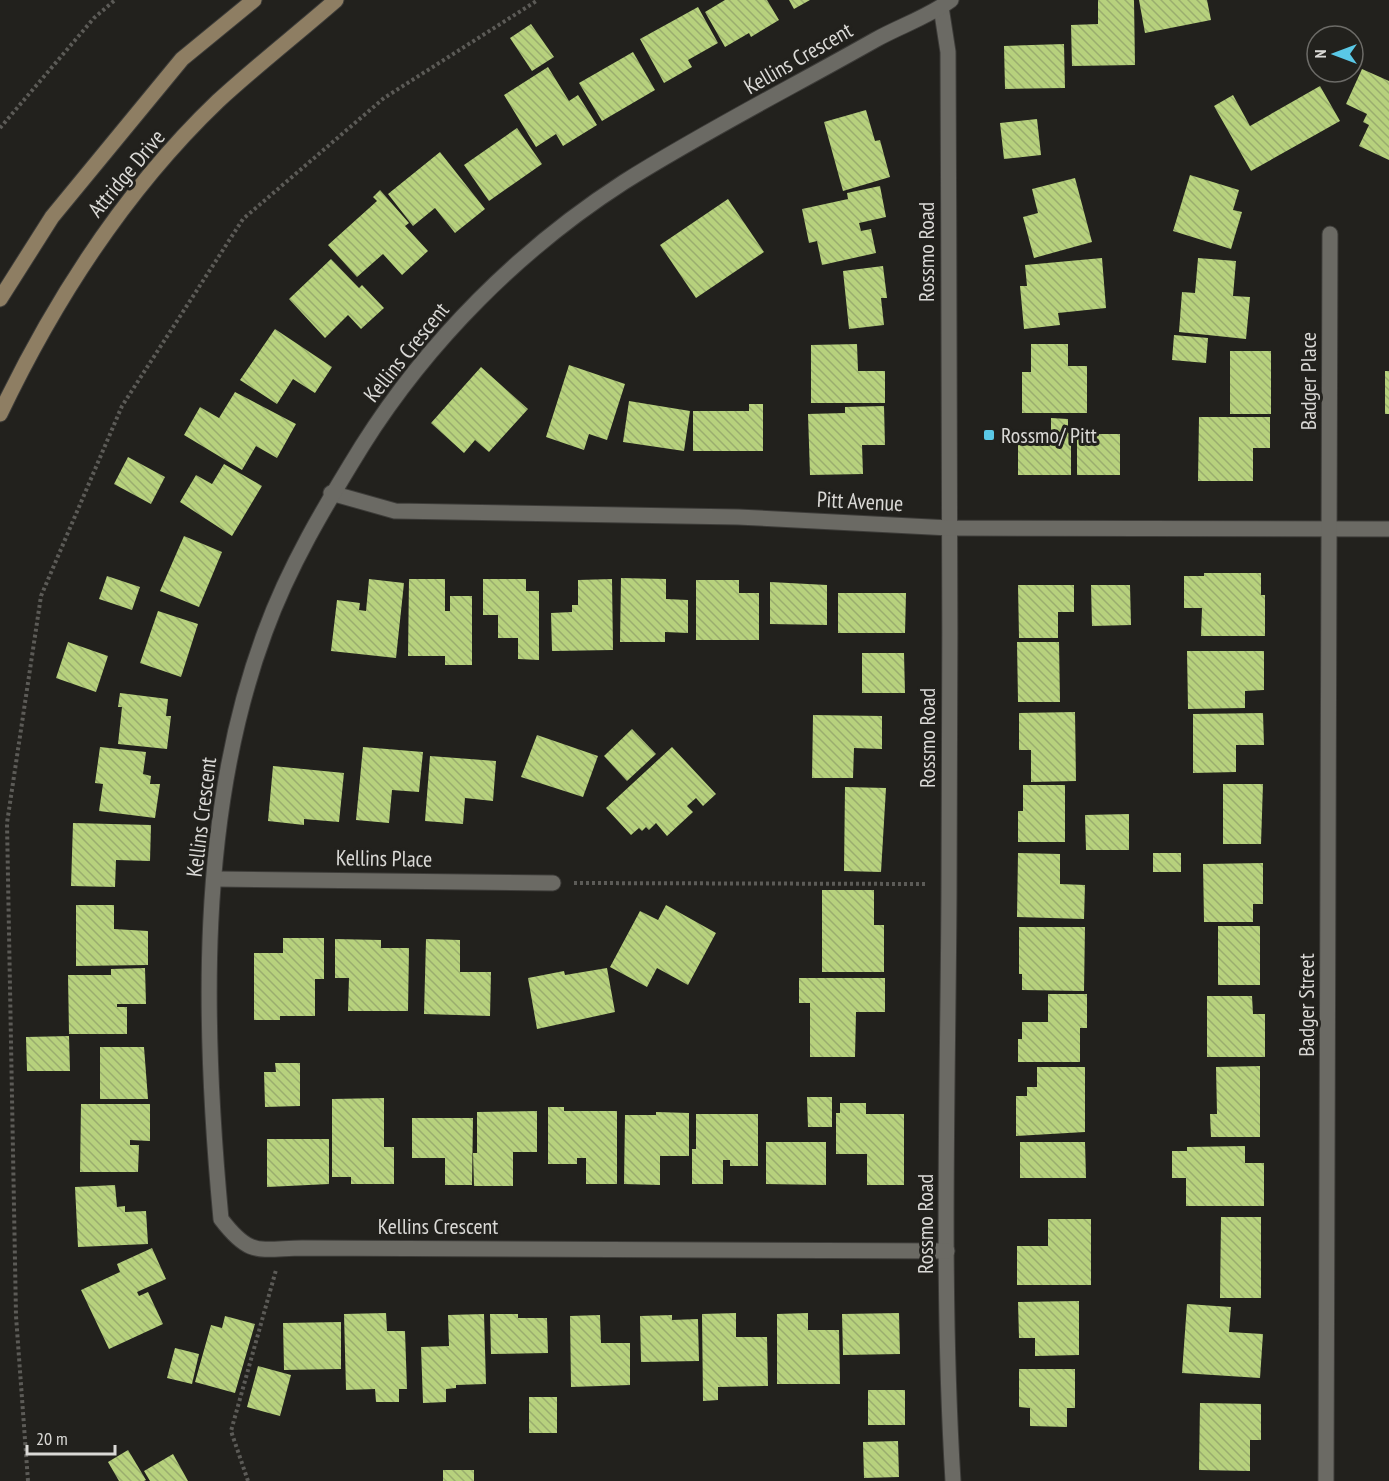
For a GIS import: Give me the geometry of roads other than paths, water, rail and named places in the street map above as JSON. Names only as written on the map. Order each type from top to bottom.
[{"type":"main road","name":"Attridge Drive","points":[[0,299],[52,217],[182,59],[254,0]]},
{"type":"main road","name":"Attridge Drive","points":[[0,414],[27,357],[67,289],[109,227],[166,158],[218,102],[336,0]]},
{"type":"street","name":"Kellins Crescent","points":[[946,4],[882,36],[623,183],[526,256],[481,297],[399,391],[331,493],[289,575],[265,632],[243,701],[229,763],[215,879],[210,964],[217,1181],[221,1219],[237,1241],[260,1250],[302,1248],[947,1251]]},
{"type":"street","name":"Rossmo Road","points":[[946,4],[950,528],[947,1251],[953,1481]]},
{"type":"street","name":"Badger Place","points":[[1330,234],[1331,528]]},
{"type":"street","name":"Pitt Avenue","points":[[331,493],[395,511],[738,517],[950,528],[1389,529]]},
{"type":"street","name":"Badger Street","points":[[1326,1481],[1331,528]]},
{"type":"street","name":"Kellins Place","points":[[215,879],[553,883]]},
{"type":"place","name":"Rossmo/ Pitt","points":[[989,435]]}]
